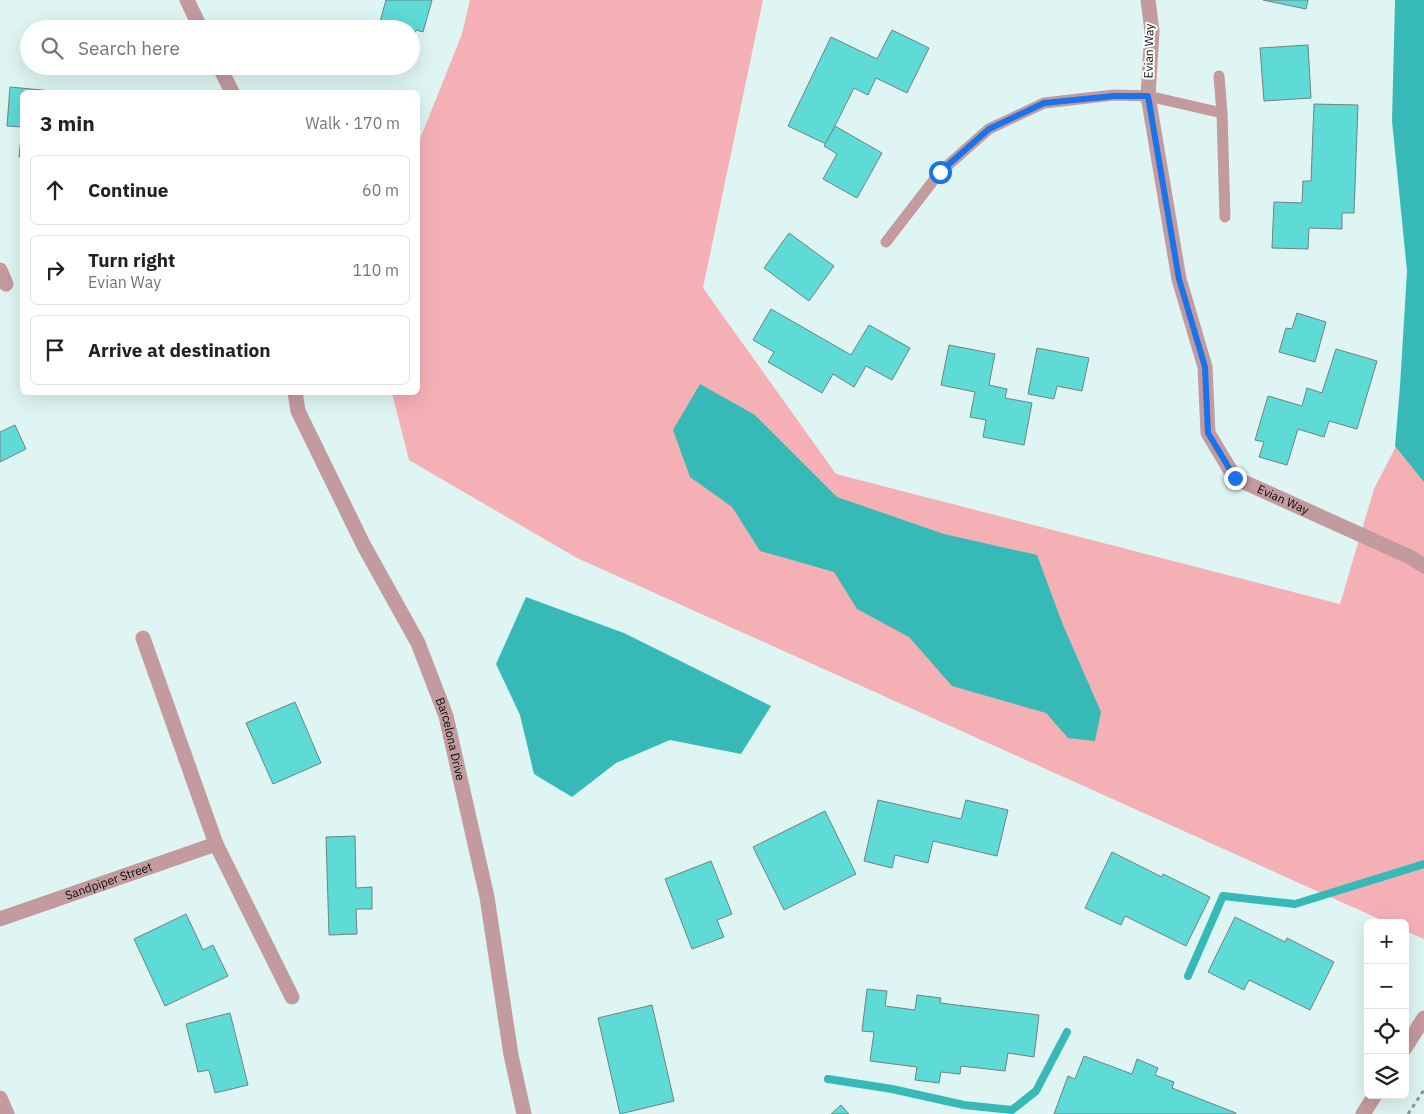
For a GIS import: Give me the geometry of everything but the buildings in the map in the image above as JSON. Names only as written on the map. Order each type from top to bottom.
[{"type":"street","points":[[187,0],[197,20]]},
{"type":"street","name":"Evian Way","points":[[1148,0],[1152,31],[1148,96],[1179,279],[1205,367],[1208,433],[1235,478],[1424,566]]},
{"type":"street","points":[[224,75],[231,90]]},
{"type":"street","name":"Barcelona Drive","points":[[295,395],[298,411],[364,546],[418,643],[446,716],[487,897],[511,1055],[524,1114]]},
{"type":"street","points":[[143,638],[216,844],[292,997]]},
{"type":"street","name":"Sandpiper Street","points":[[0,919],[216,844]]},
{"type":"street","points":[[1409,1042],[1424,1018]]},
{"type":"street","points":[[0,1098],[7,1114]]},
{"type":"street","points":[[1363,1114],[1372,1099]]},
{"type":"lane","points":[[1219,76],[1225,217]]},
{"type":"lane","points":[[886,242],[940,172],[989,129],[1044,103],[1114,96],[1148,96],[1222,113]]},
{"type":"path","points":[[1408,1114],[1424,1090]]},
{"type":"shaded area","points":[[470,0],[763,0],[703,288],[836,474],[1340,604],[1374,489],[1424,392],[1424,939],[1409,933],[1409,919],[1379,919],[577,558],[409,460],[393,395],[420,395],[420,139],[462,34]]},
{"type":"water","points":[[1395,0],[1424,0],[1424,482],[1395,446],[1407,271],[1392,121]]},
{"type":"water","points":[[700,384],[755,415],[837,497],[944,534],[1037,555],[1063,625],[1101,712],[1095,741],[1068,738],[1046,713],[952,686],[909,637],[857,609],[834,572],[760,551],[732,507],[690,477],[673,430]]},
{"type":"water","points":[[526,597],[624,633],[771,706],[741,754],[670,740],[616,763],[572,797],[534,774],[520,715],[496,664]]},
{"type":"waterway","points":[[1188,976],[1223,896],[1295,904],[1424,864]]},
{"type":"waterway","points":[[828,1079],[892,1089],[964,1105],[1012,1110],[1036,1091],[1067,1032]]},
{"type":"route","points":[[940,172],[989,129],[1044,103],[1114,96],[1148,96],[1179,279],[1205,367],[1208,433],[1235,478]]}]
